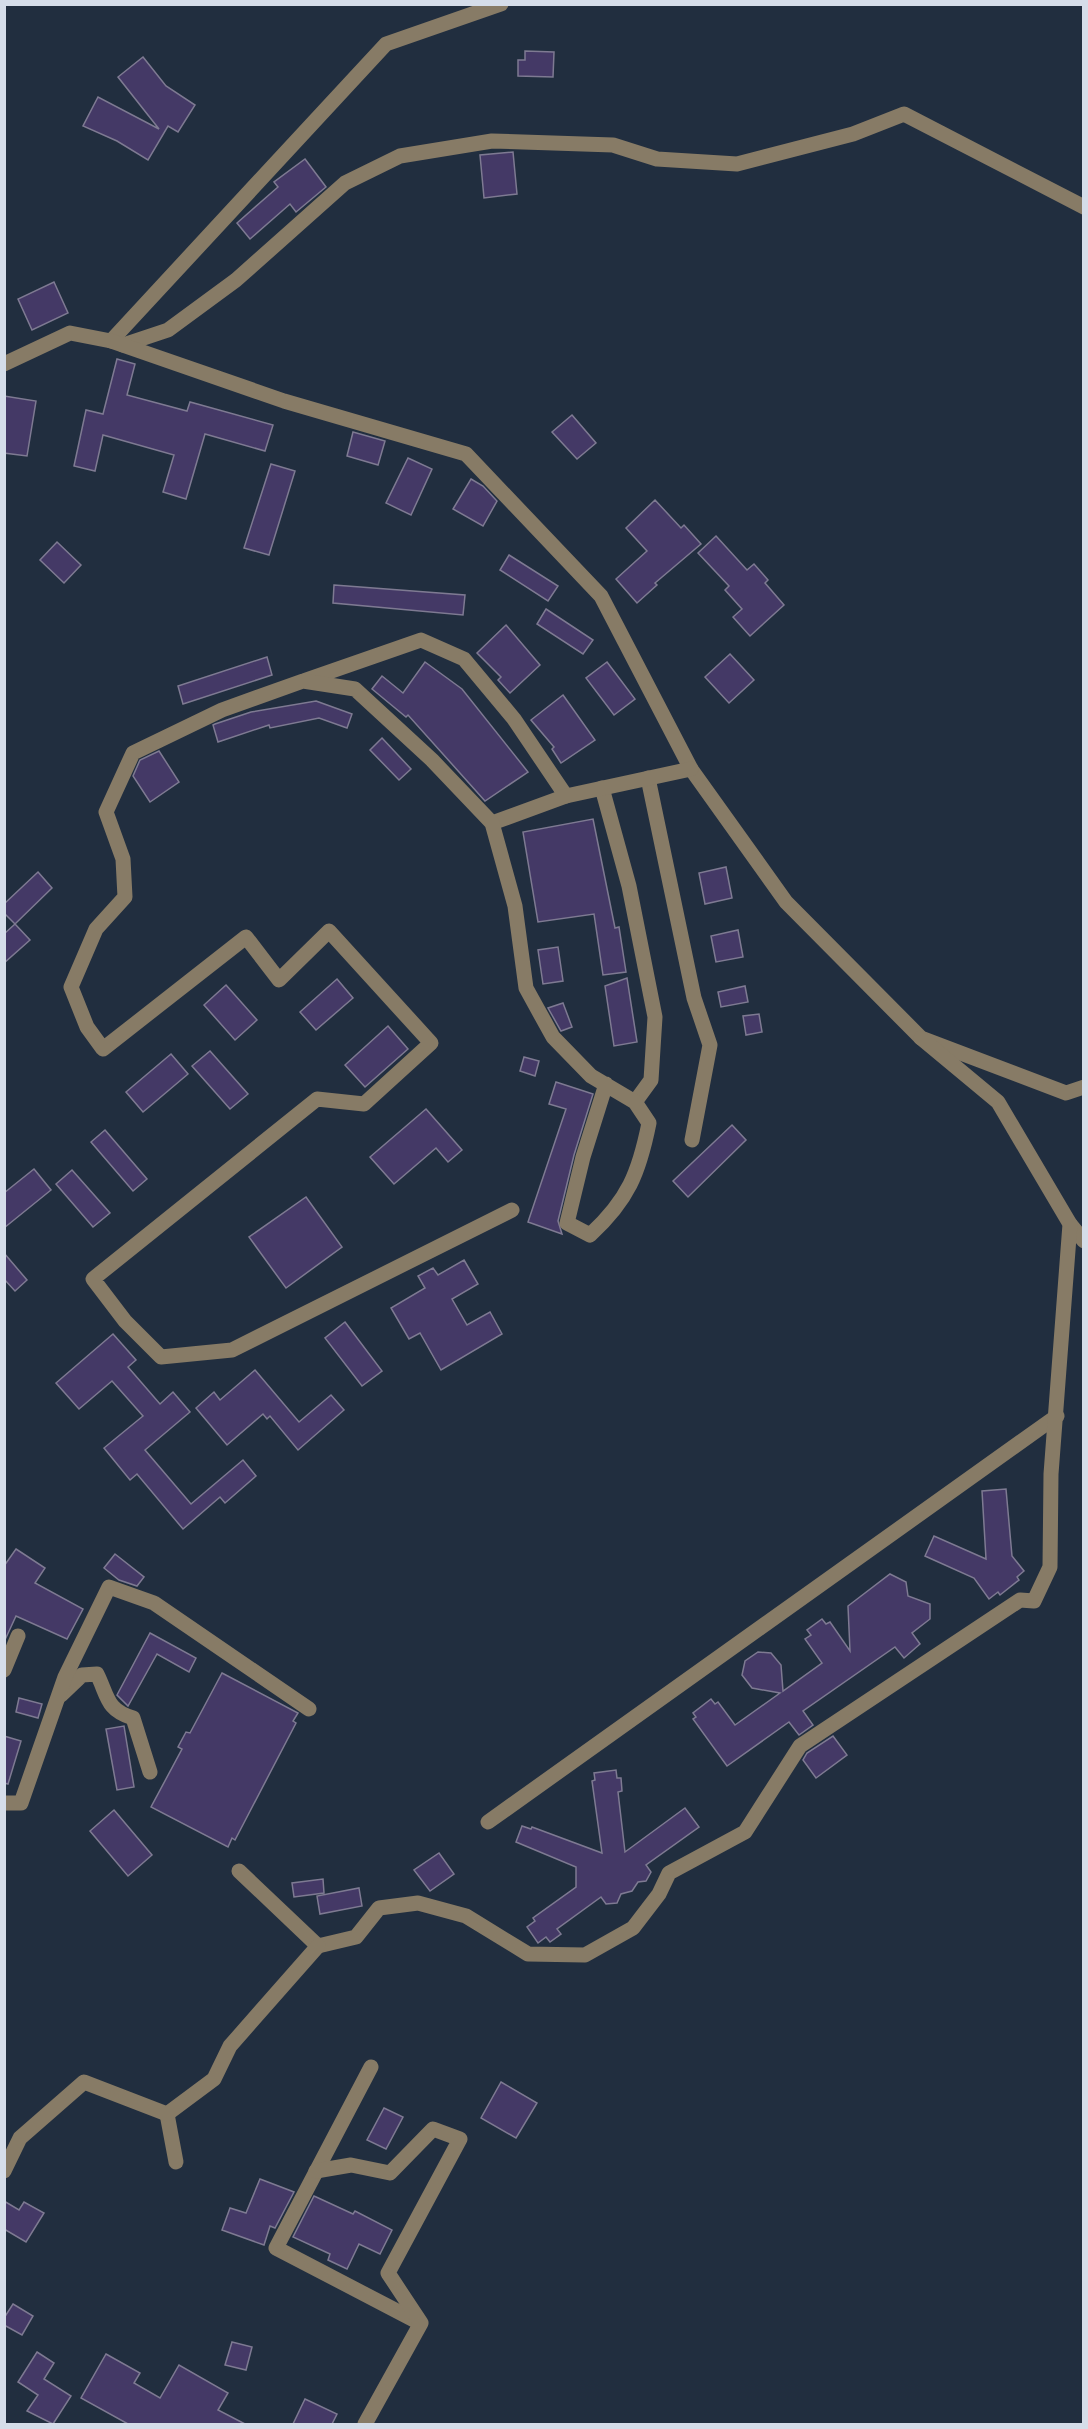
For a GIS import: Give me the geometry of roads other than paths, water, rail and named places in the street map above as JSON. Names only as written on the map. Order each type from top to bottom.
[{"type":"street","points":[[117,343],[386,44],[501,4]]},
{"type":"street","points":[[117,343],[168,330],[236,280],[345,183],[400,156],[492,141],[613,145],[657,159],[737,164],[853,134],[904,114],[1083,207]]},
{"type":"street","points":[[4,364],[70,333],[117,343],[284,401],[466,454],[601,596],[691,769],[786,902],[921,1038],[998,1102],[1070,1224],[1083,1240]]},
{"type":"street","points":[[512,1210],[232,1350],[161,1357],[124,1321],[93,1279],[317,1099],[364,1104],[431,1043],[329,931],[279,980],[246,937],[103,1049],[87,1027],[71,987],[96,929],[125,897],[123,859],[106,812],[132,753],[222,710],[421,640],[464,658],[514,719],[566,796]]},
{"type":"street","points":[[303,681],[355,689],[432,760],[492,823],[515,906],[526,988],[553,1037],[591,1076],[606,1084],[635,1102],[649,1123],[641,1164],[613,1213],[590,1234],[567,1223],[583,1157],[606,1084]]},
{"type":"street","points":[[492,823],[566,796],[691,769]]},
{"type":"street","points":[[648,778],[694,998],[710,1045],[692,1140]]},
{"type":"street","points":[[602,788],[629,886],[655,1017],[651,1080],[635,1102]]},
{"type":"street","points":[[921,1038],[1066,1093],[1083,1087]]},
{"type":"street","points":[[167,2114],[214,2079],[230,2046],[318,1946],[356,1937],[379,1908],[418,1903],[466,1916],[528,1954],[585,1955],[633,1928],[659,1894],[669,1873],[745,1832],[800,1746],[1020,1600],[1034,1600],[1050,1567],[1051,1474],[1058,1416],[1070,1224]]},
{"type":"street","points":[[488,1822],[1058,1416]]},
{"type":"street","points":[[4,1803],[21,1803],[57,1699],[109,1587],[154,1603],[309,1709]]},
{"type":"street","points":[[4,1670],[18,1636]]},
{"type":"street","points":[[57,1699],[82,1675],[97,1674],[107,1702],[121,1714],[133,1718],[150,1772]]},
{"type":"street","points":[[239,1871],[318,1946]]},
{"type":"street","points":[[370,2067],[276,2248],[421,2323]]},
{"type":"street","points":[[4,2171],[20,2138],[84,2082],[167,2114]]},
{"type":"street","points":[[167,2114],[176,2162]]},
{"type":"street","points":[[316,2171],[351,2164],[390,2173],[433,2129],[460,2139],[388,2274],[421,2323]]},
{"type":"street","points":[[365,2424],[421,2323]]}]
